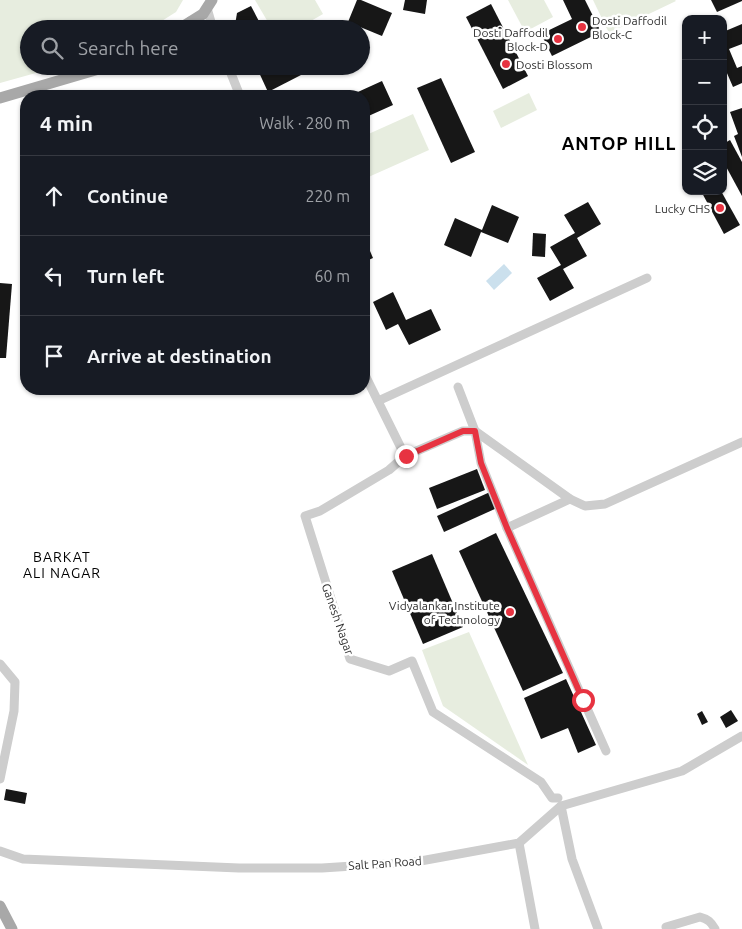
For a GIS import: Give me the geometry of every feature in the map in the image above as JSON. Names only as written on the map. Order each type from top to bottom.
[{"type":"main road","points":[[192,20],[203,14],[209,4]]},
{"type":"main road","points":[[27,90],[78,75]]},
{"type":"main road","points":[[0,98],[20,92]]},
{"type":"main road","points":[[0,906],[12,929]]},
{"type":"street","points":[[209,4],[212,20]]},
{"type":"street","points":[[232,75],[238,90]]},
{"type":"street","points":[[378,401],[647,278]]},
{"type":"street","points":[[370,385],[406,456],[463,431],[475,431],[570,499],[585,506],[605,504],[742,442]]},
{"type":"street","points":[[458,387],[475,431],[481,463],[507,528],[606,751]]},
{"type":"street","name":"Ganesh Nagar","points":[[406,456],[389,470],[320,511],[305,516],[350,659],[389,671],[412,661],[433,712],[541,782],[552,798],[560,802]]},
{"type":"street","points":[[507,528],[570,499]]},
{"type":"street","points":[[0,664],[15,682],[14,711],[0,779]]},
{"type":"street","points":[[535,929],[519,843],[560,802],[682,771],[742,736]]},
{"type":"street","points":[[560,802],[572,859],[598,929]]},
{"type":"street","name":"Salt Pan Road","points":[[0,851],[23,858],[88,862],[239,868],[322,868],[415,862],[519,843]]},
{"type":"street","points":[[666,927],[700,917],[706,918],[715,929]]},
{"type":"shaded area","points":[[0,0],[183,0],[176,12],[163,20],[20,20],[20,75],[29,75],[0,83]]},
{"type":"shaded area","points":[[255,0],[315,0],[323,14],[313,20],[267,20]]},
{"type":"shaded area","points":[[508,0],[544,0],[553,17],[525,32]]},
{"type":"shaded area","points":[[593,0],[675,0],[676,1],[609,33]]},
{"type":"shaded area","points":[[529,93],[537,110],[501,128],[493,111]]},
{"type":"shaded area","points":[[413,114],[429,150],[370,176],[370,133]]},
{"type":"shaded area","points":[[469,632],[528,765],[443,706],[422,650]]},
{"type":"water","points":[[504,264],[512,273],[494,290],[486,281]]},
{"type":"building","points":[[357,0],[392,13],[382,36],[370,31],[370,20],[349,20]]},
{"type":"building","points":[[405,0],[427,0],[425,14],[403,10]]},
{"type":"building","points":[[563,0],[585,0],[601,32],[552,56],[541,34],[572,19]]},
{"type":"building","points":[[711,0],[742,0],[742,1],[717,12]]},
{"type":"building","points":[[491,4],[528,76],[503,89],[466,17]]},
{"type":"building","points":[[251,6],[258,20],[236,20],[237,13]]},
{"type":"building","points":[[742,24],[742,44],[729,49],[737,68],[742,66],[742,83],[733,87],[727,73],[727,30]]},
{"type":"building","points":[[260,75],[301,75],[272,90],[267,90]]},
{"type":"building","points":[[441,78],[475,152],[451,163],[417,88]]},
{"type":"building","points":[[382,81],[393,105],[370,115],[370,90],[362,90]]},
{"type":"building","points":[[742,108],[742,157],[734,136],[738,134],[730,112]]},
{"type":"building","points":[[730,140],[742,162],[742,196],[727,168],[727,142]]},
{"type":"building","name":"Lucky CHS","points":[[703,195],[723,195],[740,225],[724,234]]},
{"type":"building","points":[[588,202],[601,224],[577,238],[587,256],[563,269],[574,288],[550,301],[537,278],[561,265],[550,247],[575,233],[564,215]]},
{"type":"building","points":[[492,205],[519,217],[508,243],[481,232],[471,257],[444,245],[455,218],[482,230]]},
{"type":"building","points":[[533,233],[546,234],[545,257],[532,256]]},
{"type":"building","points":[[0,283],[12,284],[6,358],[0,358]]},
{"type":"building","points":[[393,292],[406,320],[431,309],[441,330],[409,345],[398,324],[386,330],[373,302]]},
{"type":"building","points":[[477,469],[485,490],[437,509],[429,488]]},
{"type":"building","points":[[490,492],[497,508],[444,532],[437,516]]},
{"type":"building","name":"Vidyalankar Institute of Technology","points":[[496,533],[563,673],[523,691],[459,551]]},
{"type":"building","points":[[432,554],[463,627],[423,644],[392,571]]},
{"type":"building","points":[[566,679],[596,745],[578,753],[568,728],[541,739],[524,698]]},
{"type":"building","points":[[731,710],[738,721],[726,728],[720,717]]},
{"type":"building","points":[[702,711],[708,722],[702,725],[697,714]]},
{"type":"building","points":[[6,789],[27,793],[25,804],[4,800]]},
{"type":"place","name":"Dosti Daffodil Block-C","points":[[582,27]]},
{"type":"place","name":"Dosti Daffodil Block-D","points":[[558,39]]},
{"type":"place","name":"Dosti Blossom","points":[[506,64]]},
{"type":"place","name":"Lucky CHS","points":[[720,208]]},
{"type":"place","name":"Vidyalankar Institute of Technology","points":[[510,612]]},
{"type":"district","name":"ANTOP HILL","points":[[619,143]]},
{"type":"district","name":"BARKAT ALI NAGAR","points":[[62,566]]},
{"type":"route","points":[[406,456],[463,431],[475,431],[481,463],[507,528],[583,700]]}]
